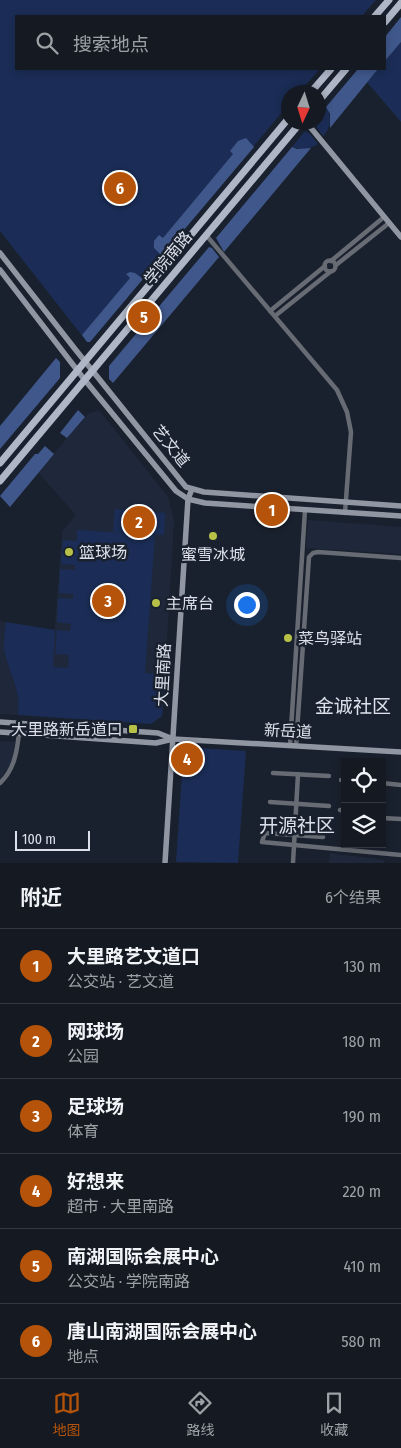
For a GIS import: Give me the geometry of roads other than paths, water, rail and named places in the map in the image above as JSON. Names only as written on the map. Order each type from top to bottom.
[{"type":"main road","points":[[376,15],[389,0]]},
{"type":"main road","points":[[386,21],[401,3]]},
{"type":"main road","points":[[317,85],[330,70]]},
{"type":"main road","points":[[326,93],[345,70]]},
{"type":"main road","name":"学院南路","points":[[0,463],[281,127]]},
{"type":"main road","name":"学院南路","points":[[0,481],[294,130]]},
{"type":"main road","points":[[313,130],[401,237]]},
{"type":"main road","name":"艺文道","points":[[0,253],[186,487],[204,492],[401,506]]},
{"type":"main road","name":"艺文道","points":[[0,270],[84,379],[176,491],[188,499]]},
{"type":"main road","name":"大里南路","points":[[165,863],[188,499],[192,489]]},
{"type":"main road","points":[[188,499],[205,503],[401,516]]},
{"type":"main road","name":"新岳道","points":[[0,722],[158,733],[173,739]]},
{"type":"main road","name":"新岳道","points":[[0,732],[156,743],[173,739],[401,752]]},
{"type":"street","points":[[270,311],[325,266],[327,262],[331,261],[384,217]]},
{"type":"street","points":[[275,316],[335,270],[336,265],[389,223]]},
{"type":"street","points":[[206,235],[337,390],[347,412],[351,432],[345,512]]},
{"type":"street","points":[[331,261],[336,265]]},
{"type":"street","points":[[325,266],[326,271],[330,272]]},
{"type":"street","points":[[293,746],[305,510]]},
{"type":"street","points":[[293,746],[308,557],[318,552],[401,558]]},
{"type":"street","points":[[0,783],[16,758],[19,733]]},
{"type":"street","points":[[273,772],[330,776]]},
{"type":"street","points":[[293,863],[298,774]]},
{"type":"street","points":[[386,783],[401,785]]},
{"type":"street","points":[[270,802],[329,806]]},
{"type":"street","points":[[386,818],[401,819]]},
{"type":"street","points":[[323,837],[265,833],[262,842],[401,855]]},
{"type":"place","name":"唐山南湖国际会展中心","points":[[120,188]]},
{"type":"place","name":"南湖国际会展中心","points":[[144,317]]},
{"type":"place","name":"大里路艺文道口","points":[[272,510]]},
{"type":"place","name":"网球场","points":[[139,522]]},
{"type":"place","name":"蜜雪冰城","points":[[213,536]]},
{"type":"place","name":"篮球场","points":[[69,552]]},
{"type":"place","name":"足球场","points":[[108,601]]},
{"type":"place","name":"主席台","points":[[156,603]]},
{"type":"place","name":"菜鸟驿站","points":[[288,638]]},
{"type":"place","name":"大里路新岳道口","points":[[133,729]]},
{"type":"place","name":"好想来","points":[[187,759]]},
{"type":"district","name":"金诚社区","points":[[353,706]]},
{"type":"district","name":"开源社区","points":[[297,825]]}]
